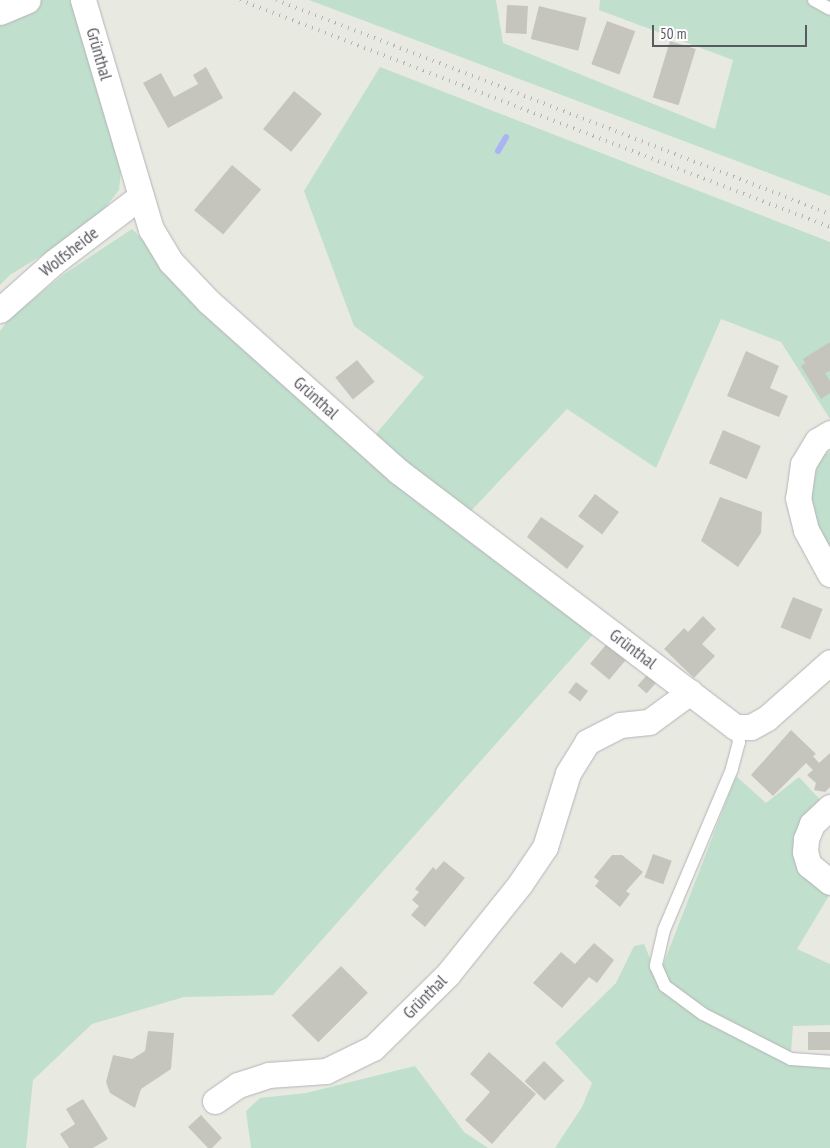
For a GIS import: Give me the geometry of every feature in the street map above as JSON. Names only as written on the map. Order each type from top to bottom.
[{"type":"street","points":[[0,12],[28,0]]},
{"type":"street","name":"Grünthal","points":[[84,0],[151,229],[171,262],[209,302],[398,471],[735,727]]},
{"type":"street","name":"Wolfsheide","points":[[0,310],[54,262],[141,196]]},
{"type":"street","points":[[830,433],[817,441],[803,464],[798,498],[806,530],[830,574]]},
{"type":"street","points":[[735,727],[751,727],[767,718],[830,662]]},
{"type":"street","name":"Grünthal","points":[[215,1101],[238,1085],[268,1075],[326,1071],[373,1048],[448,974],[520,884],[545,847],[568,773],[587,742],[620,725],[649,722],[690,692]]},
{"type":"street","points":[[830,807],[812,824],[806,839],[805,852],[809,866],[830,882]]},
{"type":"lane","points":[[814,0],[830,10]]},
{"type":"lane","points":[[735,727],[739,742],[732,769],[664,930],[656,966],[665,986],[702,1014],[791,1059],[830,1062]]},
{"type":"green space","points":[[0,0],[70,0],[122,160],[119,190],[101,213],[60,244],[10,275],[0,285]]},
{"type":"green space","points":[[309,0],[496,0],[503,43],[715,129],[733,60],[599,10],[600,0],[830,0],[830,196]]},
{"type":"green space","points":[[380,67],[830,242],[830,419],[781,342],[721,319],[656,468],[567,409],[456,527],[596,631],[273,995],[184,997],[92,1024],[33,1080],[26,1148],[0,1148],[0,331],[7,321],[64,274],[132,229],[360,453],[424,377],[354,326],[304,191]]},
{"type":"green space","points":[[830,451],[830,555],[816,524],[809,494],[820,458]]},
{"type":"green space","points":[[736,776],[766,803],[799,777],[823,803],[796,866],[830,894],[797,949],[830,964],[830,1025],[793,1026],[790,1065],[830,1068],[830,1148],[555,1148],[582,1107],[592,1083],[555,1043],[616,983],[634,946],[644,944],[658,978]]},
{"type":"green space","points":[[415,1066],[464,1132],[488,1148],[251,1148],[246,1111],[260,1098],[306,1093]]},
{"type":"building","points":[[507,5],[528,6],[527,34],[506,33]]},
{"type":"building","points":[[539,6],[587,18],[578,51],[531,39]]},
{"type":"building","points":[[607,21],[635,31],[619,74],[591,64]]},
{"type":"building","points":[[670,41],[696,49],[679,105],[653,97]]},
{"type":"building","points":[[206,67],[223,98],[168,128],[143,83],[161,73],[174,97],[198,84],[193,75]]},
{"type":"building","points":[[294,91],[322,114],[291,152],[263,129]]},
{"type":"building","points":[[232,165],[261,189],[223,235],[194,210]]},
{"type":"building","points":[[830,342],[830,371],[825,373],[830,381],[830,393],[821,399],[801,366],[805,363],[803,359]]},
{"type":"building","points":[[746,351],[779,366],[770,388],[788,396],[779,417],[727,396]]},
{"type":"building","points":[[357,360],[375,382],[353,399],[335,378]]},
{"type":"building","points":[[723,430],[761,446],[747,479],[709,463]]},
{"type":"building","points":[[595,494],[619,512],[602,534],[578,516]]},
{"type":"building","points":[[720,497],[762,512],[761,533],[738,567],[701,541]]},
{"type":"building","points":[[541,517],[584,546],[567,569],[527,537]]},
{"type":"building","points":[[793,597],[823,609],[810,640],[781,628]]},
{"type":"building","points":[[703,616],[716,629],[702,644],[715,656],[694,678],[664,649],[684,628],[688,632]]},
{"type":"building","points":[[610,640],[629,656],[609,680],[590,664]]},
{"type":"building","points":[[647,675],[656,683],[647,693],[638,685]]},
{"type":"building","points":[[576,682],[588,691],[580,701],[568,692]]},
{"type":"building","points":[[791,730],[816,754],[813,756],[819,763],[830,753],[830,787],[825,792],[814,790],[816,783],[807,775],[813,770],[806,763],[773,796],[751,775]]},
{"type":"building","points":[[653,854],[672,861],[663,884],[644,877]]},
{"type":"building","points":[[612,855],[622,855],[643,872],[626,891],[630,894],[620,907],[595,886],[599,881],[594,877]]},
{"type":"building","points":[[444,861],[465,878],[425,927],[411,915],[419,906],[412,900],[419,892],[415,889],[433,867],[436,870]]},
{"type":"building","points":[[594,943],[614,960],[597,983],[589,977],[562,1008],[533,983],[561,952],[575,964]]},
{"type":"building","points":[[341,966],[368,993],[318,1042],[292,1015]]},
{"type":"building","points":[[148,1031],[174,1033],[171,1069],[141,1089],[135,1108],[110,1093],[106,1082],[113,1055],[132,1059],[145,1051]]},
{"type":"building","points":[[808,1032],[830,1032],[830,1050],[808,1050]]},
{"type":"building","points":[[489,1052],[536,1094],[492,1144],[465,1120],[490,1092],[470,1074]]},
{"type":"building","points":[[544,1061],[564,1080],[545,1101],[525,1081]]},
{"type":"building","points":[[83,1099],[108,1139],[93,1148],[69,1148],[60,1134],[75,1124],[66,1109]]},
{"type":"building","points":[[201,1115],[222,1138],[212,1148],[208,1148],[188,1127]]},
{"type":"waterway","points":[[498,151],[506,137]]},
{"type":"railway","points":[[240,0],[830,227]]},
{"type":"railway","points":[[276,0],[830,214]]}]
